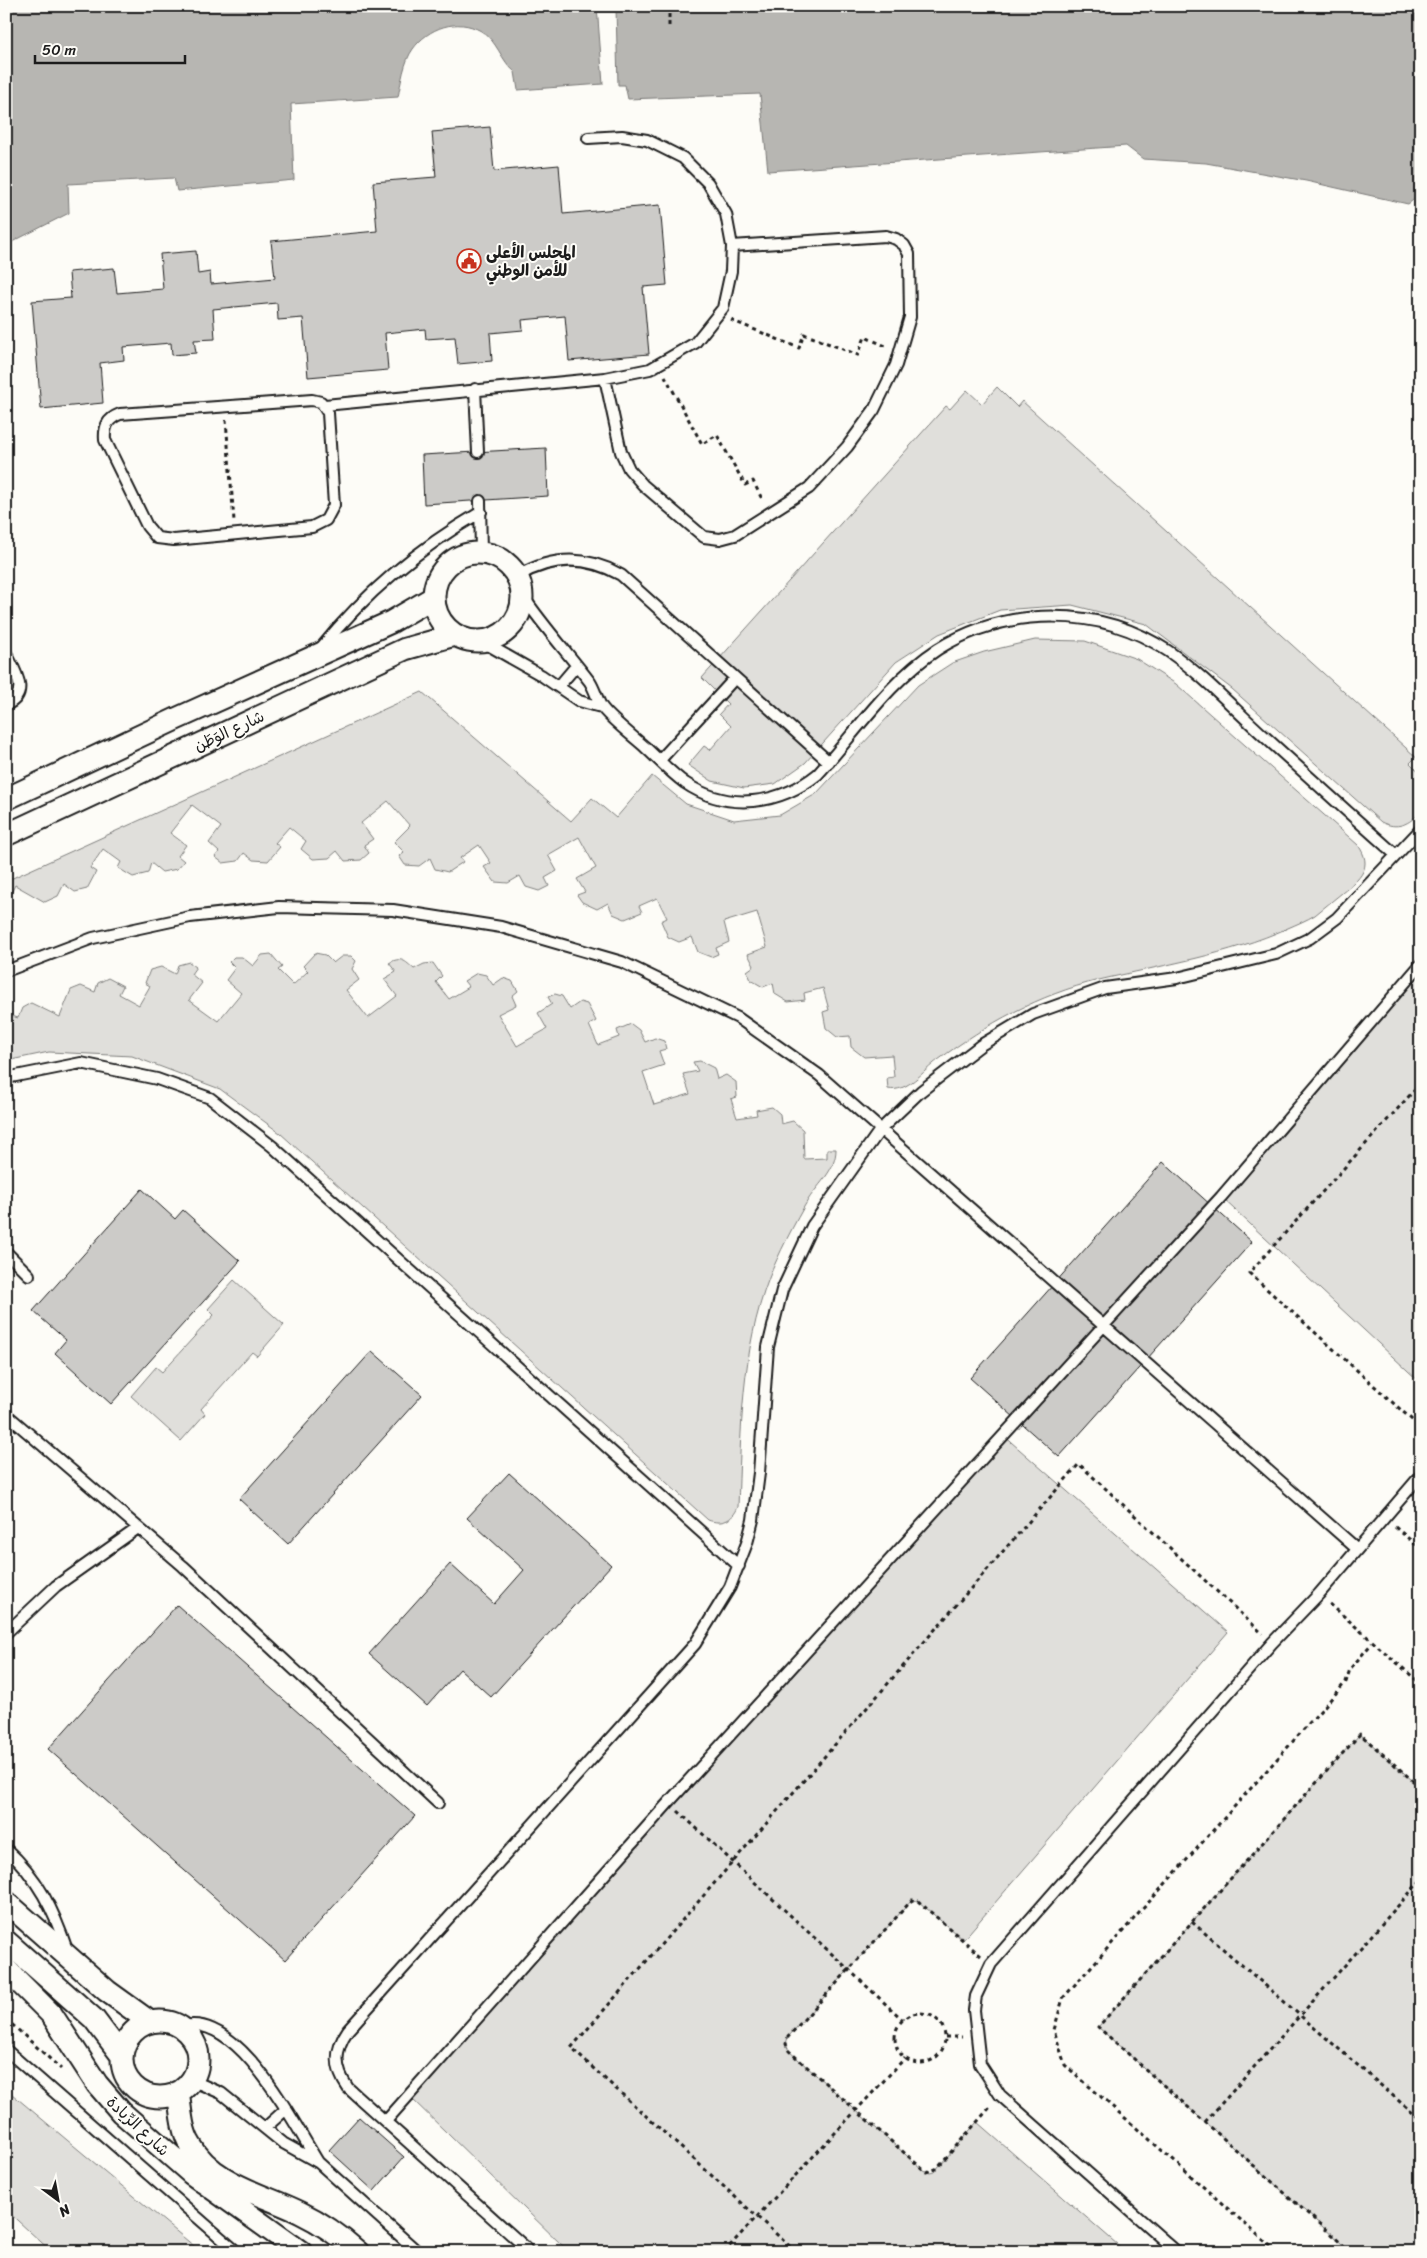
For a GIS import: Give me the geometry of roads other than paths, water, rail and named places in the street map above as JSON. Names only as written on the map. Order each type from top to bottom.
[{"type":"street","points":[[481,552],[506,562],[520,586],[519,614],[514,623],[500,635],[481,641],[472,641],[455,635],[441,622],[434,597],[437,579],[448,564],[463,555],[481,552]]},
{"type":"street","name":"شارع الوَطَن","points":[[6,799],[406,614],[434,597]]},
{"type":"street","name":"شارع الوَطَن","points":[[6,835],[397,653],[421,643],[455,635]]},
{"type":"street","points":[[6,1902],[121,2002],[150,2022]]},
{"type":"street","points":[[6,1941],[94,2019],[122,2056]]},
{"type":"street","name":"شارع الرِّيادة","points":[[6,1969],[52,2015],[101,2090],[121,2112],[192,2174],[301,2252]]},
{"type":"street","points":[[161,2021],[181,2027],[190,2035],[196,2046],[198,2058],[196,2070],[185,2086],[168,2096],[156,2097],[134,2088],[122,2068],[123,2047],[134,2031],[150,2022],[161,2021]]},
{"type":"street","name":"شارع الرِّيادة","points":[[185,2086],[184,2132],[196,2154],[208,2167],[230,2182],[303,2214],[338,2236],[358,2252]]},
{"type":"lane","points":[[325,405],[328,413],[334,505],[326,520],[312,527],[174,540],[157,538],[147,526],[105,440],[106,424],[112,417],[120,414],[316,400],[325,405],[475,389],[605,378],[650,369],[695,343],[724,308],[731,271],[732,246],[726,214],[708,183],[683,158],[647,140],[622,136],[588,138]]},
{"type":"lane","points":[[605,378],[620,452],[629,469],[643,485],[704,537],[720,539],[735,535],[809,488],[847,447],[874,410],[896,365],[910,317],[909,254],[904,245],[896,239],[886,236],[732,246]]},
{"type":"lane","points":[[475,389],[478,452]]},
{"type":"lane","points":[[480,500],[481,552]]},
{"type":"lane","points":[[312,658],[361,602],[389,576],[441,536],[481,512]]},
{"type":"lane","points":[[829,762],[633,585],[607,568],[592,562],[561,560],[531,568],[520,586],[594,690],[601,707],[684,782],[697,790],[728,800],[744,802],[776,798],[805,784],[829,762],[901,680],[939,649],[982,628],[1005,622],[1037,617],[1078,618],[1124,629],[1167,651],[1396,855]]},
{"type":"lane","points":[[481,641],[558,686],[579,701],[601,707]]},
{"type":"lane","points":[[6,653],[20,685],[20,694],[16,700],[6,705]]},
{"type":"lane","points":[[558,686],[576,666]]},
{"type":"lane","points":[[660,760],[735,678]]},
{"type":"lane","points":[[528,2252],[525,2246],[348,2088],[342,2080],[337,2060],[342,2039],[694,1644],[720,1607],[739,1566],[753,1520],[757,1496],[765,1367],[774,1318],[782,1290],[812,1226],[880,1130],[921,1091],[973,1051],[1033,1014],[1105,988],[1177,978],[1276,954],[1310,938],[1337,918],[1421,829]]},
{"type":"lane","points":[[6,971],[93,938],[190,917],[279,907],[392,910],[501,927],[622,962],[738,1018],[819,1075],[1356,1548]]},
{"type":"lane","points":[[386,2121],[668,1802],[1221,1197],[1421,964]]},
{"type":"lane","points":[[6,1078],[81,1063],[157,1079],[210,1098],[272,1146],[739,1566]]},
{"type":"lane","points":[[6,1252],[29,1275]]},
{"type":"lane","points":[[6,1414],[183,1566],[438,1803]]},
{"type":"lane","points":[[1177,2252],[1000,2095],[980,2064],[974,2010],[976,1996],[991,1964],[1272,1643],[1319,1594],[1356,1548],[1421,1475]]},
{"type":"lane","points":[[6,1633],[56,1586],[138,1528]]},
{"type":"lane","points":[[6,1849],[24,1867],[47,1898],[56,1916],[70,1958]]},
{"type":"lane","points":[[181,2027],[189,2025],[206,2026],[234,2044],[258,2069],[319,2163]]},
{"type":"lane","points":[[6,2050],[237,2252]]},
{"type":"lane","points":[[185,2086],[221,2093],[295,2150],[319,2163],[418,2252]]},
{"type":"lane","points":[[265,2128],[285,2110]]},
{"type":"place","name":"المجلس الأعلى للأمن الوطني","points":[[469,261]]}]
